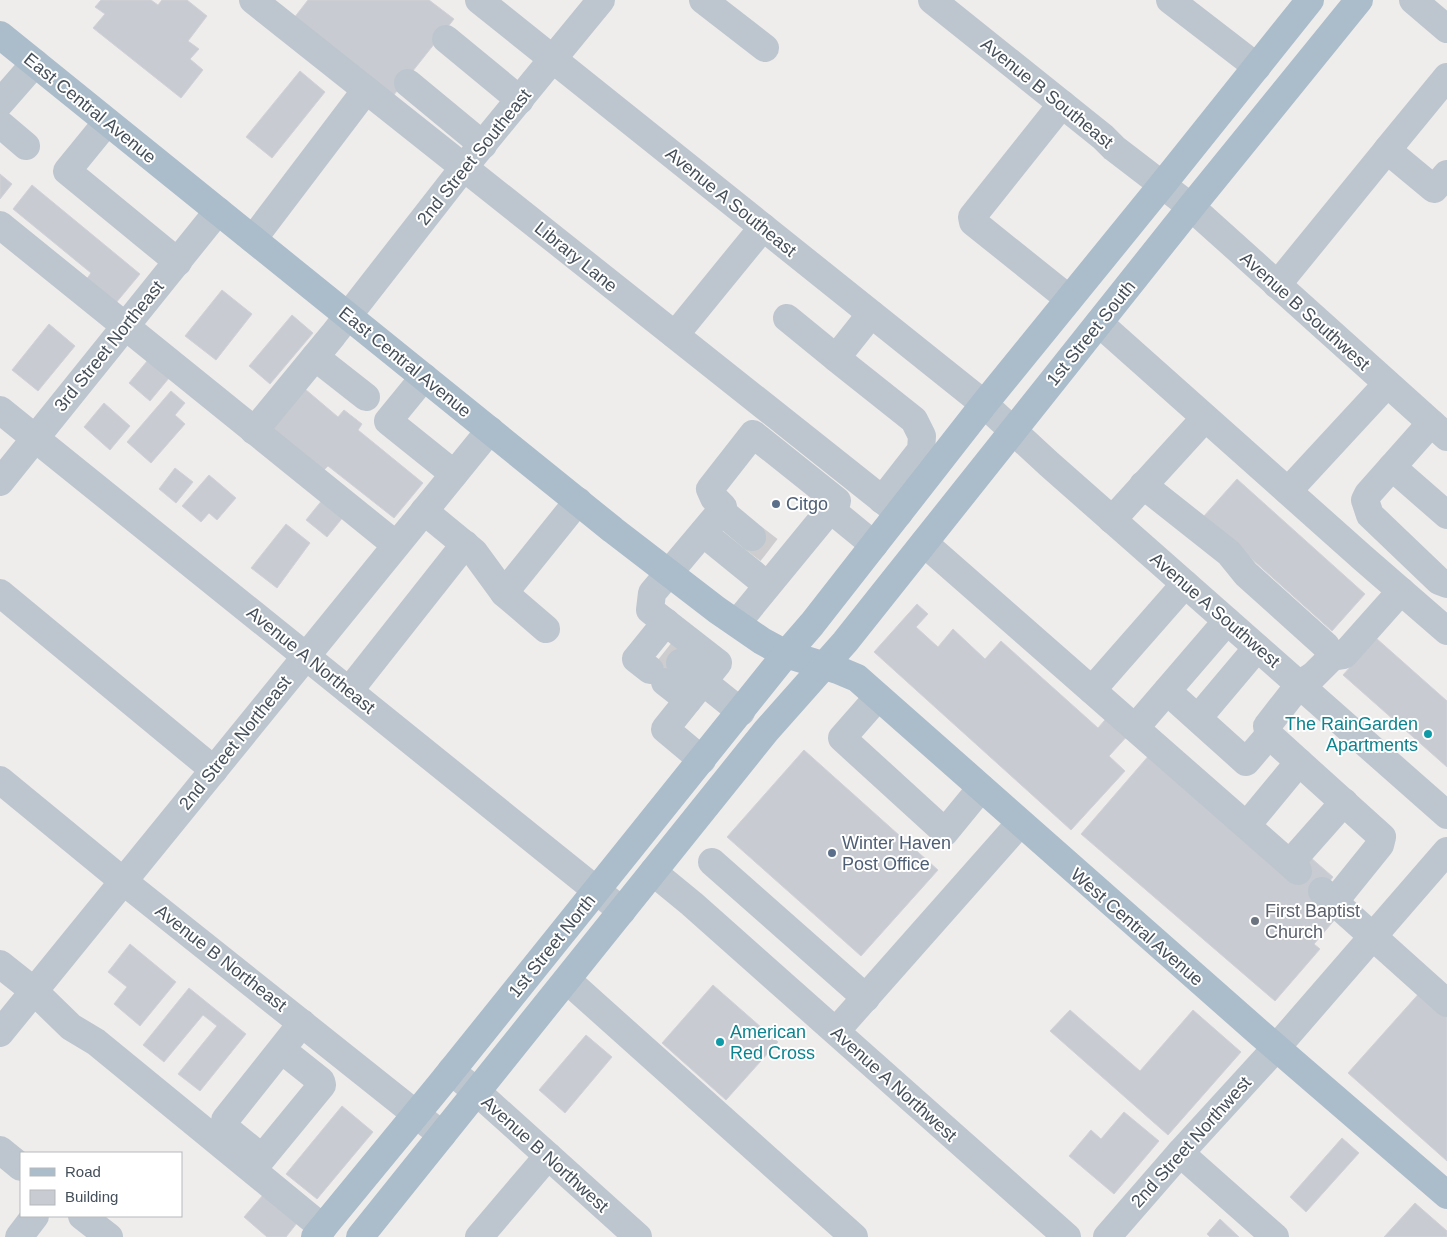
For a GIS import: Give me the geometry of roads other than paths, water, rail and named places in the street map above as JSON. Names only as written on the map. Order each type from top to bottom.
[{"type":"main road","points":[[786,654],[874,546],[890,506],[914,477],[984,404],[1310,0]]},
{"type":"main road","name":"1st Street South","points":[[824,666],[1359,0]]},
{"type":"main road","name":"East Central Avenue","points":[[0,35],[669,573],[762,641],[786,654],[824,666]]},
{"type":"main road","name":"1st Street North","points":[[319,1232],[416,1115],[786,654]]},
{"type":"main road","name":"West Central Avenue","points":[[824,666],[856,678],[1276,1048],[1447,1195]]},
{"type":"main road","name":"1st Street North","points":[[360,1237],[760,739],[824,666]]},
{"type":"street","name":"Library Lane","points":[[253,0],[890,506]]},
{"type":"street","name":"Avenue A Southeast","points":[[479,0],[984,404]]},
{"type":"street","name":"2nd Street Southeast","points":[[254,431],[349,316],[464,167],[601,0]]},
{"type":"street","points":[[703,0],[765,48]]},
{"type":"street","name":"Avenue B Southeast","points":[[932,0],[1162,185]]},
{"type":"street","points":[[1170,0],[1257,66]]},
{"type":"street","points":[[1413,0],[1447,30]]},
{"type":"street","points":[[446,39],[520,100]]},
{"type":"street","points":[[0,103],[35,63]]},
{"type":"street","points":[[1277,285],[1447,77]]},
{"type":"street","points":[[408,83],[483,144]]},
{"type":"street","points":[[253,238],[366,90]]},
{"type":"street","points":[[1062,104],[972,217],[973,222],[1069,299]]},
{"type":"street","points":[[107,122],[67,171],[178,262]]},
{"type":"street","points":[[0,124],[26,146]]},
{"type":"street","points":[[1386,150],[1434,189],[1447,174]]},
{"type":"street","name":"Avenue B Southwest","points":[[1162,185],[1191,208],[1439,430]]},
{"type":"street","name":"3rd Street Northeast","points":[[0,482],[218,211]]},
{"type":"street","points":[[0,225],[396,545]]},
{"type":"street","points":[[675,335],[763,228]]},
{"type":"street","points":[[836,358],[871,314]]},
{"type":"street","points":[[787,318],[914,420],[922,436],[921,450],[914,477]]},
{"type":"street","points":[[1099,323],[1447,631]]},
{"type":"street","points":[[315,357],[366,398]]},
{"type":"street","points":[[424,377],[388,421],[454,474]]},
{"type":"street","points":[[1288,491],[1387,384]]},
{"type":"street","name":"Avenue A Southwest","points":[[984,404],[1112,520],[1447,815]]},
{"type":"street","name":"Avenue A Northeast","points":[[0,410],[622,911]]},
{"type":"street","points":[[1112,520],[1205,418]]},
{"type":"street","name":"2nd Street Northeast","points":[[0,1033],[490,430]]},
{"type":"street","points":[[1439,430],[1392,467],[1365,500],[1370,515],[1439,581],[1447,584]]},
{"type":"street","points":[[740,712],[696,691],[663,655],[650,610],[652,593],[721,511],[723,507],[714,498],[710,490],[753,434],[833,505],[874,546]]},
{"type":"street","points":[[1392,467],[1447,515]]},
{"type":"street","points":[[769,550],[833,505],[856,479]]},
{"type":"street","points":[[1144,485],[1229,553],[1246,574],[1326,646],[1332,657]]},
{"type":"street","points":[[504,593],[578,501]]},
{"type":"street","points":[[424,511],[474,552],[504,593],[546,629]]},
{"type":"street","points":[[721,511],[769,550]]},
{"type":"street","points":[[703,533],[768,586]]},
{"type":"street","points":[[924,543],[1294,867],[1344,802]]},
{"type":"street","points":[[349,691],[465,544]]},
{"type":"street","points":[[737,623],[768,586],[769,550]]},
{"type":"street","points":[[1092,690],[1185,584]]},
{"type":"street","points":[[1400,591],[1344,655],[1332,657],[1314,675],[1299,685],[1267,726],[1269,735],[1382,837],[1380,845],[1328,896],[1447,1003]]},
{"type":"street","points":[[0,593],[214,770]]},
{"type":"street","points":[[1135,728],[1227,621]]},
{"type":"street","points":[[1198,718],[1257,648]]},
{"type":"street","points":[[663,655],[718,663],[665,729],[702,760]]},
{"type":"street","points":[[1167,691],[1246,762],[1269,735]]},
{"type":"street","points":[[878,697],[842,738],[945,832],[981,788]]},
{"type":"street","points":[[1247,825],[1299,762]]},
{"type":"street","name":"Avenue B Northeast","points":[[0,780],[123,881],[442,1135]]},
{"type":"street","points":[[836,1031],[1020,824]]},
{"type":"street","name":"2nd Street Northwest","points":[[1107,1237],[1180,1153],[1276,1048],[1447,851]]},
{"type":"street","points":[[712,862],[866,998]]},
{"type":"street","name":"Avenue A Northwest","points":[[653,872],[692,904],[1067,1237]]},
{"type":"street","points":[[0,964],[34,991],[71,1027],[96,1042],[319,1232]]},
{"type":"street","points":[[567,980],[854,1237]]},
{"type":"street","points":[[282,1050],[302,1023]]},
{"type":"street","name":"Avenue B Northwest","points":[[451,1071],[477,1092],[638,1237]]},
{"type":"street","points":[[0,1150],[20,1166]]},
{"type":"street","points":[[1180,1153],[1258,1232]]},
{"type":"street","points":[[479,1237],[548,1156]]},
{"type":"street","points":[[19,1237],[34,1217]]},
{"type":"street","points":[[83,1217],[109,1237]]},
{"type":"tunnel","points":[[752,537],[769,550]]},
{"type":"tunnel","points":[[665,651],[680,663]]},
{"type":"place","name":"Citgo","points":[[776,504]]},
{"type":"place","name":"The RainGarden Apartments","points":[[1428,734]]},
{"type":"place","name":"Winter Haven Post Office","points":[[832,853]]},
{"type":"place","name":"First Baptist Church","points":[[1255,921]]},
{"type":"place","name":"American Red Cross","points":[[720,1042]]}]
